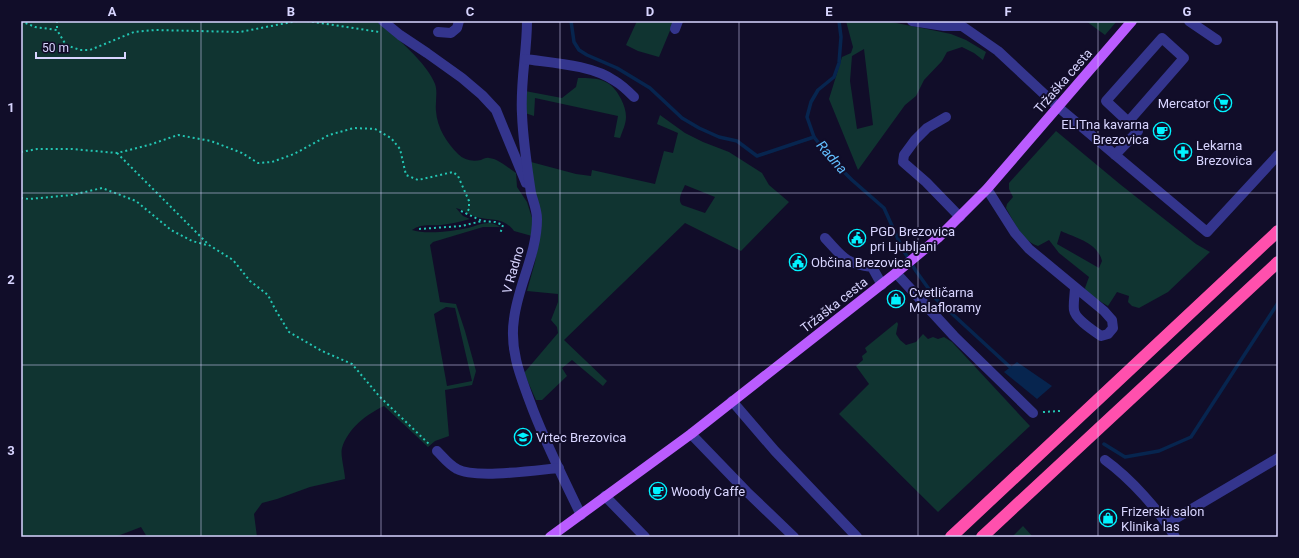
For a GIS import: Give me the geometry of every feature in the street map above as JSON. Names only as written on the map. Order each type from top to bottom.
[{"type":"highway","points":[[951,537],[1278,231]]},
{"type":"highway","points":[[982,537],[1278,262]]},
{"type":"main road","name":"Tržaška cesta","points":[[550,537],[691,434],[882,285],[938,238],[987,189],[1132,21]]},
{"type":"street","points":[[383,21],[400,35],[462,78],[482,95],[496,110],[531,194]]},
{"type":"street","points":[[438,32],[451,34],[457,28],[459,21]]},
{"type":"street","name":"V Radno","points":[[527,21],[526,59],[522,86],[522,115],[531,194],[537,217],[536,233],[531,259],[514,320],[513,341],[518,370],[545,438],[581,514]]},
{"type":"street","points":[[912,21],[962,26],[998,51],[1058,107],[1207,232],[1278,155]]},
{"type":"street","points":[[1189,21],[1217,40]]},
{"type":"street","points":[[1115,155],[1138,131],[1128,122],[1106,101],[1162,38],[1184,58],[1128,122]]},
{"type":"street","points":[[526,59],[594,71],[615,80],[634,97]]},
{"type":"street","points":[[946,117],[927,128],[919,136],[904,155],[903,162],[926,182],[960,217]]},
{"type":"street","points":[[987,189],[1015,233],[1029,249],[1075,287],[1104,311],[1112,320],[1113,328],[1108,334],[1101,336],[1075,314],[1075,287]]},
{"type":"street","points":[[825,238],[844,259],[859,266],[872,267],[882,285]]},
{"type":"street","points":[[896,273],[954,336],[1033,413]]},
{"type":"street","points":[[732,401],[775,452],[857,537]]},
{"type":"street","points":[[691,434],[747,492],[794,537]]},
{"type":"street","points":[[437,451],[458,470],[466,472],[495,473],[559,468]]},
{"type":"street","points":[[1168,523],[1278,458]]},
{"type":"street","points":[[1105,460],[1121,471],[1168,523],[1176,537]]},
{"type":"street","points":[[606,496],[645,537]]},
{"type":"path","points":[[21,21],[35,27],[57,30]]},
{"type":"path","points":[[56,21],[57,30],[66,45],[80,50],[90,50],[134,32],[155,30],[240,32],[297,21]]},
{"type":"path","points":[[307,21],[400,35]]},
{"type":"path","points":[[21,152],[38,149],[72,148],[118,153],[149,145],[178,135],[212,140],[242,153],[258,163],[272,162],[294,154],[335,133],[354,128],[375,129],[391,138],[400,149],[406,175],[418,180],[453,172],[458,176],[469,200],[469,209],[466,214]]},
{"type":"path","points":[[21,137],[21,147]]},
{"type":"path","points":[[118,153],[209,245],[233,260],[250,281],[268,295],[289,332],[322,351],[352,364],[380,397],[437,451]]},
{"type":"path","points":[[21,198],[28,199],[72,194],[102,188],[136,201],[171,230],[192,242],[209,245]]},
{"type":"path","points":[[461,211],[482,221]]},
{"type":"path","points":[[419,229],[462,226],[482,221],[495,222],[503,225],[500,234]]},
{"type":"path","points":[[1033,413],[1060,411]]},
{"type":"green space","points":[[21,21],[377,21],[410,50],[431,76],[436,87],[436,111],[438,123],[443,135],[450,145],[460,156],[468,160],[474,161],[487,158],[493,159],[516,173],[517,187],[527,202],[532,218],[532,236],[514,231],[502,221],[476,217],[456,208],[463,216],[470,219],[444,225],[419,226],[412,230],[440,232],[468,228],[488,223],[492,223],[500,227],[483,227],[433,242],[430,245],[440,302],[456,304],[476,371],[472,385],[445,390],[449,436],[435,441],[428,447],[384,406],[378,409],[359,422],[353,428],[345,441],[342,448],[342,459],[345,479],[310,487],[262,503],[254,514],[257,537],[147,537],[141,527],[115,537],[21,537]],"holes":[[[446,307],[455,308],[472,381],[447,386],[434,314]]]},
{"type":"green space","points":[[637,21],[674,21],[659,57],[638,51],[626,45]]},
{"type":"green space","points":[[846,21],[886,21],[951,34],[966,40],[986,52],[983,60],[974,53],[962,47],[947,52],[942,61],[924,80],[916,96],[905,105],[858,170],[829,99],[842,57],[851,53],[853,47]],"holes":[[[864,49],[873,125],[857,129],[850,81],[852,56]]]},
{"type":"green space","points":[[1086,21],[1117,21],[1105,35]]},
{"type":"green space","points":[[578,78],[592,78],[604,81],[613,87],[617,92],[623,104],[626,115],[620,138],[614,137],[618,116],[535,98],[534,116],[525,113],[525,91],[562,98],[576,87]]},
{"type":"green space","points":[[660,115],[685,133],[729,152],[762,173],[769,185],[789,202],[741,251],[685,223],[564,340],[607,381],[603,386],[572,360],[562,368],[567,376],[542,400],[536,400],[524,373],[558,333],[557,327],[551,320],[558,302],[558,294],[527,291],[535,262],[539,238],[531,162],[576,174],[591,176],[592,170],[655,184],[664,151],[673,153],[678,133],[657,124]],"holes":[[[685,185],[715,197],[705,213],[682,205],[680,200],[680,195]]]},
{"type":"green space","points":[[1056,131],[1196,244],[1210,252],[1168,292],[1139,308],[1132,306],[1128,302],[1129,296],[1117,292],[1108,306],[1086,293],[1085,288],[1089,277],[1059,253],[1049,240],[1038,246],[1022,235],[1006,208],[1007,204],[1013,197],[1009,189],[1009,183]],"holes":[[[1061,231],[1091,245],[1100,255],[1102,261],[1099,268],[1057,244]]]},
{"type":"green space","points":[[897,322],[896,334],[906,345],[916,342],[923,334],[928,339],[933,337],[938,339],[944,337],[952,342],[1030,426],[938,512],[839,414],[869,384],[856,366],[863,360],[862,356],[867,352],[865,348]]},
{"type":"green space","points":[[1023,526],[1033,537],[1012,537]]},
{"type":"water","points":[[1017,362],[1052,386],[1037,399],[1004,372]]},
{"type":"waterway","name":"Radna","points":[[571,21],[574,42],[579,50],[617,68],[650,88],[682,118],[719,137],[737,141],[757,156],[814,137],[832,160],[884,208],[902,248],[936,299],[1010,367]]},
{"type":"waterway","points":[[814,137],[807,117],[811,102],[818,90],[834,77],[839,63],[841,37],[839,21]]},
{"type":"waterway","points":[[1104,444],[1125,457],[1159,451],[1191,437],[1278,303]]},
{"type":"place","name":"Mercator","points":[[1223,103]]},
{"type":"place","name":"ELITna kavarna Brezovica","points":[[1162,131]]},
{"type":"place","name":"Lekarna Brezovica","points":[[1183,152]]},
{"type":"place","name":"PGD Brezovica pri Ljubljani","points":[[857,238]]},
{"type":"place","name":"Občina Brezovica","points":[[798,262]]},
{"type":"place","name":"Cvetličarna Malafloramy","points":[[896,299]]},
{"type":"place","name":"Vrtec Brezovica","points":[[523,437]]},
{"type":"place","name":"Woody Caffe","points":[[658,491]]},
{"type":"place","name":"Frizerski salon Klinika las","points":[[1108,518]]}]
